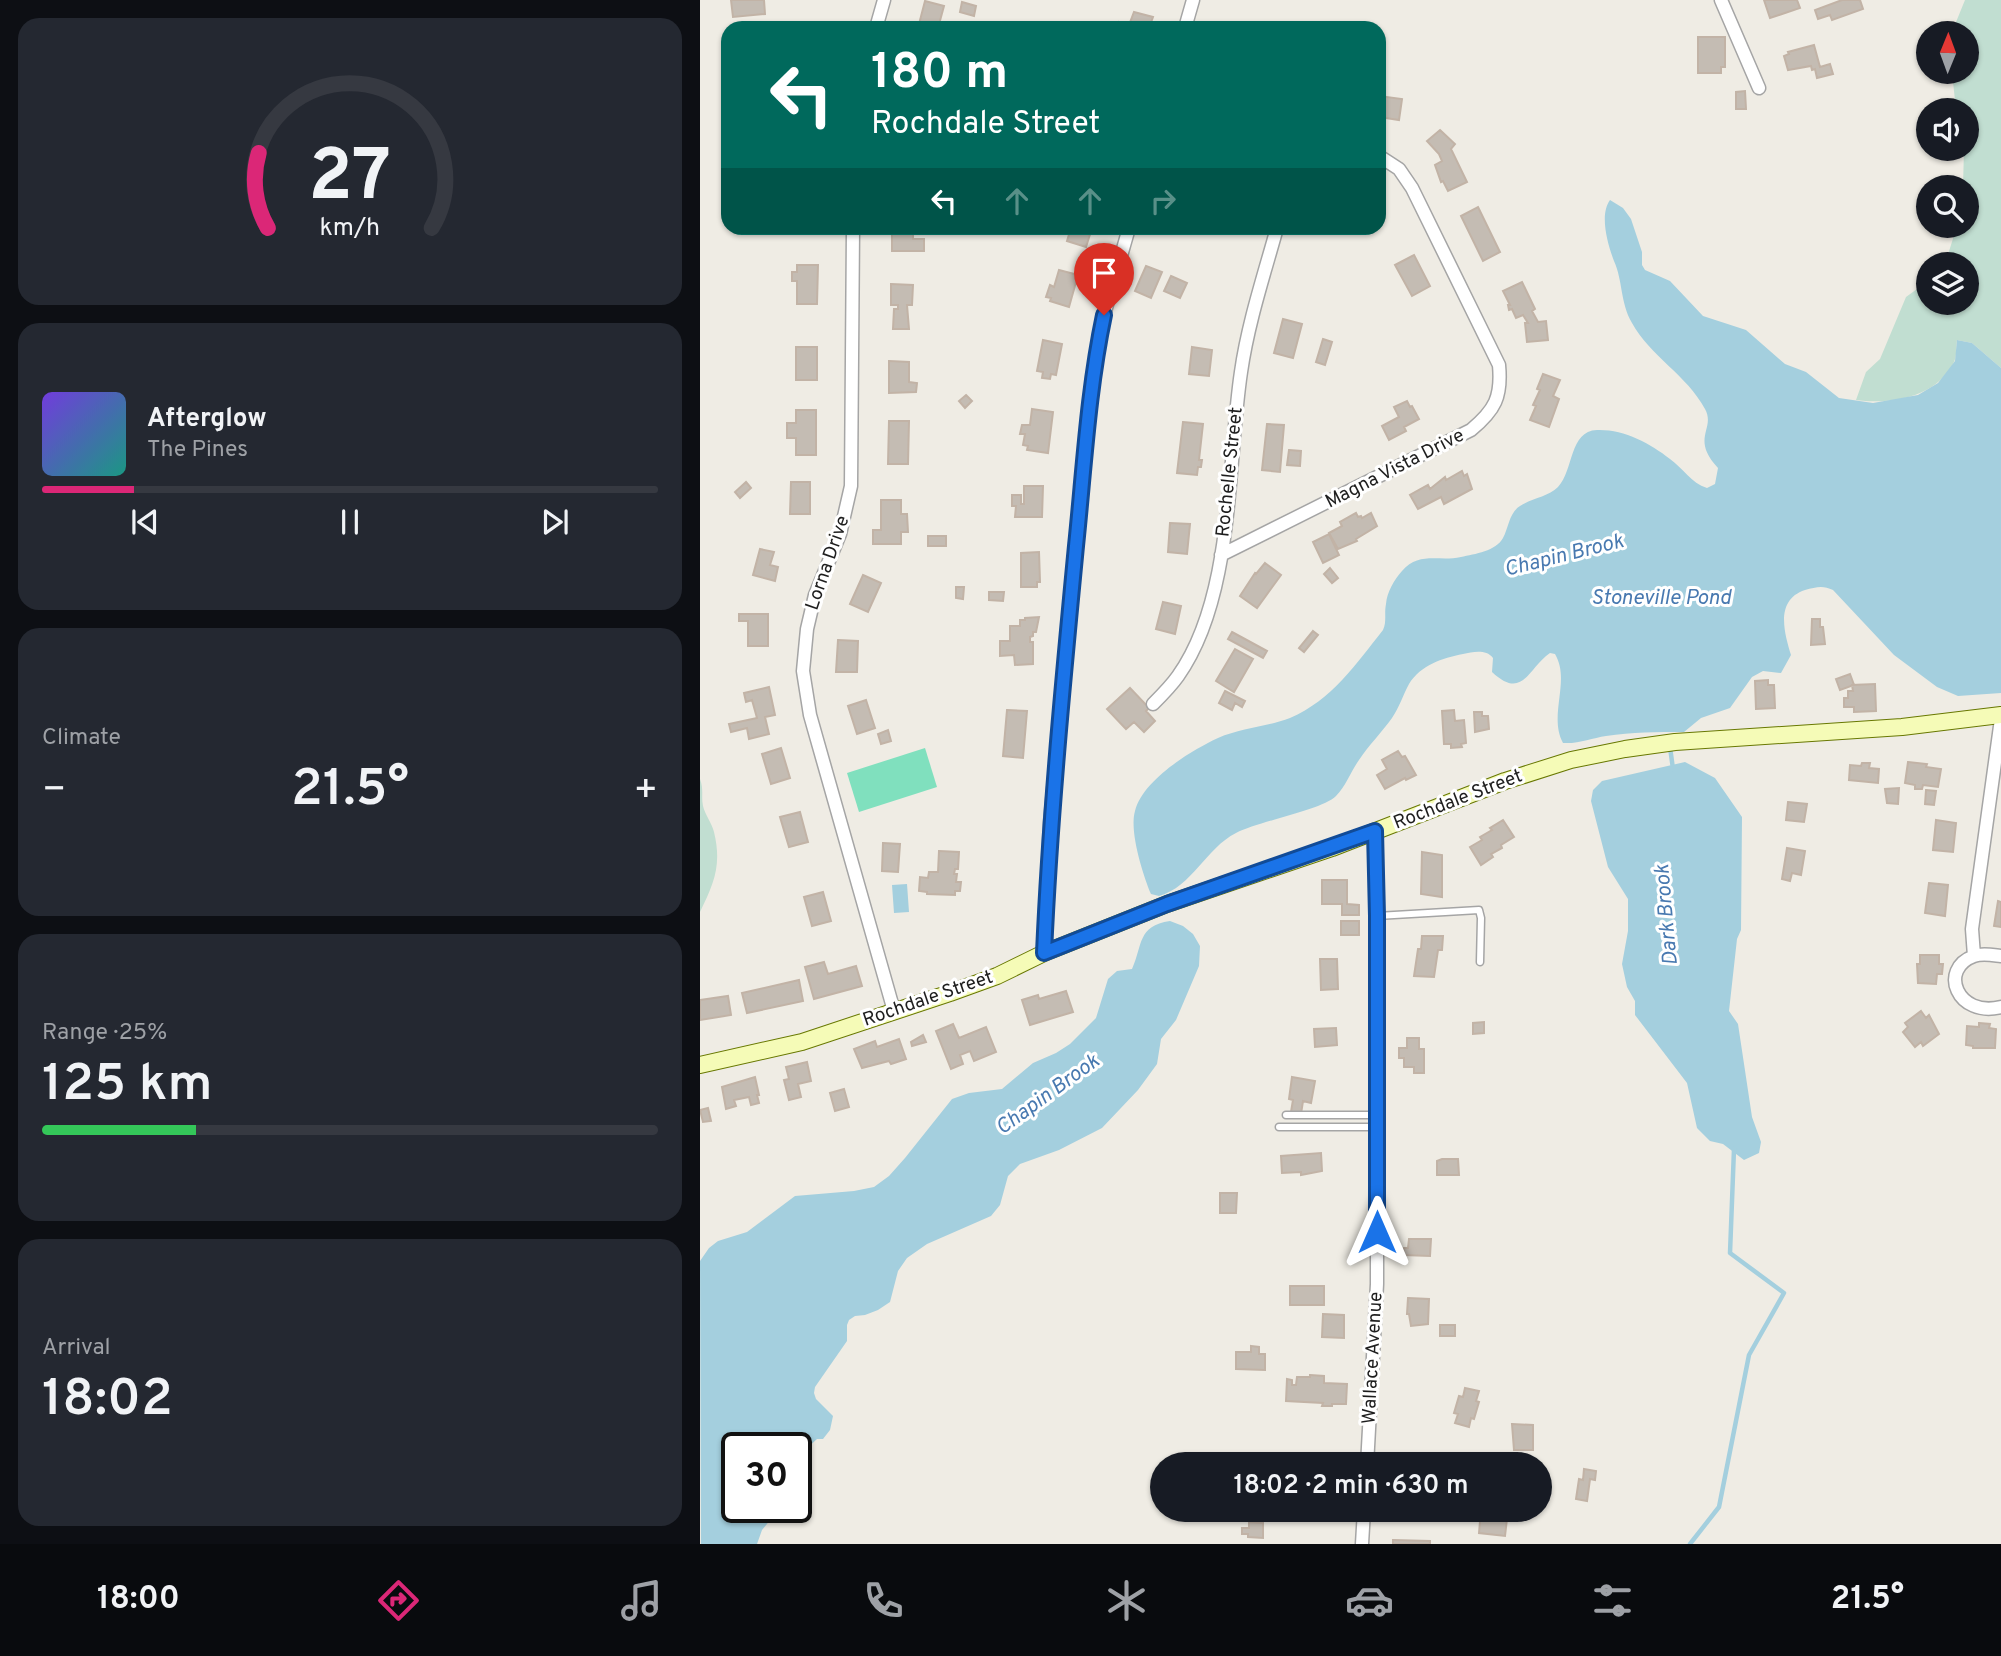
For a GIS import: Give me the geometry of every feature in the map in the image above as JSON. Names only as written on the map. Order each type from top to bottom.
[{"type":"street","points":[[878,21],[884,0]]},
{"type":"street","points":[[1187,21],[1193,0]]},
{"type":"street","points":[[1721,0],[1759,88]]},
{"type":"street","name":"Magna Vista Drive","points":[[1221,555],[1471,430],[1495,404],[1500,384],[1499,365],[1412,188],[1399,169],[1386,161]]},
{"type":"street","name":"Lorna Drive","points":[[853,235],[851,486],[840,534],[815,595],[805,638],[803,671],[810,715],[894,1012]]},
{"type":"street","points":[[1044,953],[1050,823],[1091,388],[1104,315],[1127,235]]},
{"type":"street","name":"Rochelle Street","points":[[1153,704],[1178,676],[1191,655],[1208,610],[1221,555],[1245,351],[1275,235]]},
{"type":"street","points":[[1974,956],[1972,929],[2001,717]]},
{"type":"street","name":"Rochdale Street","points":[[700,1065],[802,1042],[997,976],[1044,953],[1167,904],[1375,831],[1505,781],[1559,764],[1611,751],[1668,743],[1902,727],[2001,717]]},
{"type":"street","name":"Wallace Avenue","points":[[1368,1452],[1377,1284],[1375,831]]},
{"type":"street","points":[[2001,956],[1974,956],[1958,971],[1956,982],[1958,993],[1964,1002],[1974,1007],[2001,1007]]},
{"type":"street","points":[[1362,1544],[1363,1522]]},
{"type":"lane","points":[[1377,916],[1479,911],[1480,962]]},
{"type":"lane","points":[[1286,1115],[1377,1121]]},
{"type":"lane","points":[[1279,1127],[1377,1121]]},
{"type":"green space","points":[[1965,0],[2001,0],[2001,368],[1972,343],[1957,340],[1954,362],[1946,374],[1925,391],[1884,401],[1856,400],[1866,372],[1880,359],[1906,297],[1916,290],[1916,315],[1979,315],[1979,252],[1949,252],[1953,238],[1979,238],[1979,175],[1963,175],[1964,161],[1979,161],[1979,98],[1955,98],[1953,84],[1979,84],[1979,21],[1956,21]]},
{"type":"green space","points":[[925,748],[937,787],[859,812],[847,773]]},
{"type":"green space","points":[[700,779],[703,806],[716,844],[717,864],[713,883],[700,912]]},
{"type":"water","name":"Stoneville Pond","points":[[1610,200],[1623,208],[1631,219],[1645,270],[1670,281],[1703,316],[1746,330],[1785,364],[1806,372],[1839,398],[1873,403],[1918,395],[1938,383],[1955,361],[1957,340],[1972,343],[2001,368],[2001,693],[1958,696],[1937,687],[1894,655],[1833,590],[1823,587],[1805,590],[1789,601],[1784,627],[1791,655],[1781,673],[1763,671],[1752,677],[1730,708],[1701,718],[1684,732],[1625,734],[1563,743],[1558,721],[1561,675],[1555,654],[1550,653],[1542,659],[1518,683],[1502,680],[1492,672],[1493,658],[1487,653],[1475,652],[1455,656],[1433,663],[1414,677],[1392,718],[1363,754],[1336,796],[1318,806],[1236,833],[1216,848],[1181,884],[1159,896],[1151,894],[1144,876],[1134,830],[1135,811],[1147,788],[1169,768],[1218,738],[1290,718],[1331,691],[1383,630],[1388,595],[1402,571],[1422,559],[1461,557],[1495,546],[1503,538],[1516,509],[1558,487],[1581,437],[1588,432],[1607,430],[1636,438],[1662,453],[1701,486],[1707,488],[1715,484],[1718,468],[1710,458],[1704,441],[1708,422],[1705,409],[1689,386],[1648,346],[1628,315],[1606,230],[1605,214]]},
{"type":"water","points":[[1685,762],[1715,778],[1742,817],[1741,930],[1737,939],[1729,1011],[1738,1024],[1752,1117],[1761,1142],[1759,1153],[1744,1160],[1723,1144],[1710,1141],[1697,1128],[1687,1083],[1635,1015],[1635,1001],[1627,987],[1622,964],[1628,931],[1628,899],[1608,867],[1591,801],[1593,790],[1602,781]]},
{"type":"water","points":[[907,884],[909,912],[894,913],[892,885]]},
{"type":"water","name":"Chapin Brook","points":[[1170,921],[1193,934],[1200,946],[1199,966],[1176,1020],[1161,1039],[1157,1064],[1138,1090],[1102,1128],[1059,1150],[1020,1164],[1008,1176],[1000,1205],[991,1216],[927,1244],[907,1258],[898,1271],[890,1302],[878,1310],[849,1320],[847,1341],[815,1387],[816,1399],[833,1416],[830,1430],[823,1439],[817,1439],[812,1444],[812,1432],[721,1432],[721,1523],[768,1523],[757,1544],[701,1544],[700,1261],[709,1248],[718,1241],[747,1232],[795,1196],[874,1187],[889,1176],[905,1158],[952,1099],[969,1093],[1002,1089],[1033,1063],[1070,1044],[1096,1018],[1108,979],[1117,971],[1132,969],[1146,932]]},
{"type":"building","points":[[731,0],[764,0],[765,14],[733,17]]},
{"type":"building","points":[[1764,0],[1797,0],[1800,8],[1770,18]]},
{"type":"building","points":[[1842,0],[1860,0],[1863,9],[1832,20],[1830,15],[1818,19],[1815,10]]},
{"type":"building","points":[[925,1],[944,6],[940,21],[920,21]]},
{"type":"building","points":[[962,2],[976,6],[974,16],[960,12]]},
{"type":"building","points":[[1134,12],[1153,17],[1152,21],[1131,21]]},
{"type":"building","points":[[1698,37],[1725,37],[1725,67],[1721,67],[1721,73],[1698,73]]},
{"type":"building","points":[[1814,45],[1820,67],[1830,64],[1833,74],[1817,78],[1815,69],[1812,70],[1811,66],[1788,70],[1784,56],[1789,54],[1788,52]]},
{"type":"building","points":[[1745,91],[1746,109],[1736,109],[1736,92]]},
{"type":"building","points":[[1386,97],[1402,99],[1399,120],[1386,118]]},
{"type":"building","points":[[1440,130],[1455,144],[1451,149],[1467,182],[1448,191],[1443,181],[1441,182],[1435,165],[1442,161],[1427,141]]},
{"type":"building","points":[[1478,207],[1500,252],[1483,261],[1461,216]]},
{"type":"building","points":[[892,235],[913,235],[913,239],[924,239],[924,251],[892,251]]},
{"type":"building","points":[[1069,235],[1090,235],[1086,247],[1067,241]]},
{"type":"building","points":[[1414,255],[1430,286],[1412,296],[1395,265]]},
{"type":"building","points":[[797,265],[818,265],[817,304],[797,304],[797,281],[792,281],[792,272],[797,272]]},
{"type":"building","points":[[1146,266],[1162,272],[1151,298],[1135,291]]},
{"type":"building","points":[[1059,270],[1078,275],[1069,307],[1046,297],[1050,285],[1054,287]]},
{"type":"building","points":[[1171,276],[1187,283],[1180,298],[1164,291]]},
{"type":"building","points":[[1522,282],[1538,322],[1546,321],[1548,340],[1527,342],[1525,323],[1528,323],[1523,315],[1516,318],[1512,309],[1509,310],[1510,305],[1503,291]]},
{"type":"building","points":[[891,284],[913,285],[912,305],[907,305],[909,329],[893,329],[894,309],[898,309],[898,305],[891,305]]},
{"type":"building","points":[[1283,319],[1302,324],[1293,358],[1274,353]]},
{"type":"building","points":[[1323,339],[1332,342],[1325,365],[1316,362]]},
{"type":"building","points":[[1043,340],[1062,344],[1056,375],[1051,374],[1050,379],[1042,378],[1043,372],[1037,371]]},
{"type":"building","points":[[796,347],[817,347],[817,380],[796,380]]},
{"type":"building","points":[[1192,347],[1212,350],[1209,376],[1189,374]]},
{"type":"building","points":[[889,361],[909,362],[909,382],[917,383],[916,392],[889,393]]},
{"type":"building","points":[[1543,374],[1560,380],[1553,396],[1559,399],[1549,427],[1530,420]]},
{"type":"building","points":[[966,395],[972,401],[965,408],[959,401]]},
{"type":"building","points":[[1407,401],[1419,419],[1404,427],[1406,431],[1389,440],[1382,426],[1399,417],[1394,407]]},
{"type":"building","points":[[1032,409],[1053,412],[1048,453],[1027,450],[1028,446],[1023,445],[1025,434],[1020,434],[1022,425],[1030,425]]},
{"type":"building","points":[[796,410],[816,410],[816,455],[796,455],[796,438],[787,438],[787,423],[796,423]]},
{"type":"building","points":[[889,421],[909,421],[908,464],[888,464]]},
{"type":"building","points":[[1183,422],[1203,424],[1199,460],[1202,460],[1197,475],[1177,473]]},
{"type":"building","points":[[1267,424],[1284,425],[1280,472],[1262,470]]},
{"type":"building","points":[[1289,450],[1301,451],[1300,466],[1287,465]]},
{"type":"building","points":[[1462,471],[1464,476],[1467,474],[1472,489],[1444,504],[1441,497],[1418,509],[1410,495],[1428,485],[1430,489],[1445,477],[1446,480]]},
{"type":"building","points":[[746,482],[751,488],[740,498],[735,492]]},
{"type":"building","points":[[791,482],[810,482],[810,514],[790,514]]},
{"type":"building","points":[[1024,486],[1043,486],[1042,517],[1015,517],[1016,506],[1012,506],[1012,495],[1021,495],[1021,504],[1024,504]]},
{"type":"building","points":[[881,500],[901,500],[901,514],[907,514],[908,532],[901,532],[901,544],[873,544],[873,530],[881,530]]},
{"type":"building","points":[[1356,513],[1362,518],[1371,513],[1377,526],[1356,539],[1357,541],[1338,549],[1329,533],[1342,526],[1340,522]]},
{"type":"building","points":[[1170,523],[1190,524],[1187,554],[1168,552]]},
{"type":"building","points":[[1329,534],[1339,555],[1323,563],[1313,542]]},
{"type":"building","points":[[928,536],[946,536],[946,546],[928,546]]},
{"type":"building","points":[[760,549],[774,552],[770,565],[778,567],[775,581],[753,575]]},
{"type":"building","points":[[1039,552],[1040,582],[1037,582],[1037,587],[1021,587],[1021,553]]},
{"type":"building","points":[[1265,563],[1281,575],[1257,608],[1240,596]]},
{"type":"building","points":[[1330,568],[1338,578],[1332,583],[1324,574]]},
{"type":"building","points":[[863,575],[881,583],[868,612],[850,604]]},
{"type":"building","points":[[956,587],[964,587],[963,599],[956,598]]},
{"type":"building","points":[[989,592],[1004,592],[1003,601],[989,600]]},
{"type":"building","points":[[1163,602],[1181,606],[1175,634],[1156,629]]},
{"type":"building","points":[[739,614],[768,614],[768,646],[748,646],[748,621],[739,621]]},
{"type":"building","points":[[1039,617],[1036,632],[1030,637],[1030,642],[1033,642],[1033,664],[1015,665],[1014,655],[1000,656],[1000,641],[1010,641],[1010,626],[1020,626],[1020,620],[1025,618]]},
{"type":"building","points":[[1812,619],[1820,619],[1825,644],[1811,645]]},
{"type":"building","points":[[1313,631],[1318,635],[1304,652],[1299,648]]},
{"type":"building","points":[[1232,632],[1267,651],[1263,658],[1228,639]]},
{"type":"building","points":[[838,640],[858,641],[857,672],[836,672]]},
{"type":"building","points":[[1235,649],[1253,659],[1234,692],[1216,681]]},
{"type":"building","points":[[1850,674],[1854,685],[1840,690],[1836,679]]},
{"type":"building","points":[[1768,680],[1768,685],[1774,685],[1775,708],[1756,709],[1755,681]]},
{"type":"building","points":[[1875,684],[1876,711],[1854,712],[1854,707],[1844,707],[1844,698],[1848,698],[1848,691],[1853,691],[1852,685]]},
{"type":"building","points":[[769,687],[775,715],[765,717],[769,734],[749,739],[747,728],[731,732],[729,724],[757,718],[752,700],[746,702],[744,693]]},
{"type":"building","points":[[1130,688],[1149,708],[1146,711],[1155,721],[1144,732],[1134,722],[1126,729],[1107,709]]},
{"type":"building","points":[[1225,691],[1245,701],[1242,707],[1235,703],[1232,710],[1219,703]]},
{"type":"building","points":[[866,700],[875,728],[857,734],[848,706]]},
{"type":"building","points":[[1007,710],[1027,711],[1023,758],[1003,756]]},
{"type":"building","points":[[1454,710],[1455,721],[1464,720],[1466,743],[1461,744],[1462,747],[1451,748],[1451,744],[1444,744],[1442,711]]},
{"type":"building","points":[[1474,712],[1482,712],[1482,716],[1488,716],[1489,729],[1475,732]]},
{"type":"building","points":[[888,730],[891,741],[881,744],[878,734]]},
{"type":"building","points":[[781,748],[790,778],[771,784],[762,754]]},
{"type":"building","points":[[1398,751],[1402,757],[1405,756],[1416,775],[1385,789],[1377,775],[1387,769],[1382,760]]},
{"type":"building","points":[[1908,762],[1941,769],[1938,787],[1923,785],[1922,789],[1915,789],[1915,785],[1905,783]]},
{"type":"building","points":[[1862,763],[1870,763],[1869,768],[1879,769],[1878,783],[1849,780],[1850,765],[1861,766]]},
{"type":"building","points":[[1899,788],[1898,804],[1887,803],[1885,789]]},
{"type":"building","points":[[1926,790],[1936,791],[1934,805],[1925,804]]},
{"type":"building","points":[[1788,802],[1807,804],[1804,822],[1786,820]]},
{"type":"building","points":[[800,812],[808,842],[789,847],[780,817]]},
{"type":"building","points":[[1503,820],[1514,837],[1501,845],[1502,848],[1491,854],[1493,857],[1481,865],[1470,847],[1482,840],[1480,837]]},
{"type":"building","points":[[1936,820],[1956,823],[1953,852],[1933,850]]},
{"type":"building","points":[[883,843],[900,844],[898,872],[882,871]]},
{"type":"building","points":[[1787,848],[1805,851],[1801,875],[1792,873],[1790,881],[1782,879]]},
{"type":"building","points":[[939,851],[959,852],[958,869],[955,869],[954,874],[957,874],[956,882],[961,882],[960,891],[955,891],[955,895],[919,891],[920,877],[928,878],[929,872],[938,872]]},
{"type":"building","points":[[1422,852],[1442,855],[1442,897],[1421,894]]},
{"type":"building","points":[[1322,880],[1347,880],[1347,904],[1359,905],[1359,915],[1342,915],[1342,904],[1322,904]]},
{"type":"building","points":[[1929,883],[1948,885],[1945,916],[1925,913]]},
{"type":"building","points":[[823,892],[831,921],[812,926],[804,897]]},
{"type":"building","points":[[1998,901],[2001,902],[2001,927],[1994,926]]},
{"type":"building","points":[[1341,921],[1359,921],[1359,935],[1341,935]]},
{"type":"building","points":[[1422,936],[1443,936],[1434,977],[1414,976]]},
{"type":"building","points":[[1920,955],[1939,955],[1939,964],[1943,964],[1942,974],[1937,974],[1936,984],[1918,983],[1917,964],[1920,964]]},
{"type":"building","points":[[1320,959],[1337,959],[1338,989],[1321,990]]},
{"type":"building","points":[[824,962],[828,974],[856,966],[862,986],[814,999],[805,967]]},
{"type":"building","points":[[799,980],[803,1001],[747,1013],[742,993]]},
{"type":"building","points":[[1066,991],[1073,1012],[1030,1025],[1022,1000],[1038,995],[1039,999]]},
{"type":"building","points":[[728,996],[731,1015],[700,1020],[700,1000]]},
{"type":"building","points":[[1921,1011],[1926,1018],[1929,1015],[1939,1034],[1923,1046],[1921,1042],[1915,1047],[1903,1032],[1908,1027],[1905,1023]]},
{"type":"building","points":[[1484,1022],[1484,1033],[1473,1034],[1473,1023]]},
{"type":"building","points":[[1979,1023],[1990,1024],[1989,1028],[1996,1029],[1995,1048],[1973,1048],[1966,1045],[1967,1026],[1979,1027]]},
{"type":"building","points":[[953,1024],[959,1038],[986,1027],[996,1052],[974,1061],[970,1051],[960,1055],[963,1064],[951,1069],[936,1031]]},
{"type":"building","points":[[1336,1028],[1337,1045],[1315,1047],[1314,1029]]},
{"type":"building","points":[[923,1035],[926,1042],[912,1046],[911,1042]]},
{"type":"building","points":[[1407,1038],[1419,1038],[1419,1049],[1424,1049],[1424,1073],[1414,1073],[1414,1067],[1404,1067],[1404,1058],[1399,1058],[1399,1048],[1407,1048]]},
{"type":"building","points":[[899,1039],[906,1059],[862,1068],[854,1049],[875,1041],[877,1047]]},
{"type":"building","points":[[807,1062],[811,1081],[798,1084],[801,1097],[789,1100],[784,1080],[789,1079],[786,1067]]},
{"type":"building","points":[[755,1077],[759,1103],[751,1105],[749,1097],[734,1100],[736,1106],[726,1109],[722,1087]]},
{"type":"building","points":[[1292,1077],[1315,1081],[1311,1103],[1303,1101],[1301,1114],[1291,1112],[1293,1100],[1289,1099]]},
{"type":"building","points":[[844,1089],[849,1107],[835,1111],[830,1093]]},
{"type":"building","points":[[708,1108],[711,1121],[703,1122],[700,1110]]},
{"type":"building","points":[[1321,1153],[1322,1171],[1301,1175],[1301,1172],[1282,1173],[1281,1156]]},
{"type":"building","points":[[1458,1159],[1459,1175],[1437,1175],[1437,1161]]},
{"type":"building","points":[[1220,1193],[1237,1193],[1236,1213],[1220,1213]]},
{"type":"building","points":[[1409,1239],[1431,1239],[1430,1256],[1403,1255],[1404,1248],[1408,1248]]},
{"type":"building","points":[[1290,1286],[1324,1286],[1324,1305],[1290,1305]]},
{"type":"building","points":[[1408,1298],[1429,1299],[1428,1324],[1411,1326],[1407,1314]]},
{"type":"building","points":[[1323,1314],[1344,1315],[1344,1338],[1322,1337]]},
{"type":"building","points":[[1440,1325],[1455,1325],[1455,1336],[1440,1336]]},
{"type":"building","points":[[1251,1346],[1259,1347],[1259,1354],[1265,1354],[1265,1370],[1236,1369],[1236,1352],[1251,1352]]},
{"type":"building","points":[[1324,1376],[1324,1383],[1347,1384],[1346,1404],[1322,1406],[1323,1403],[1286,1401],[1287,1379],[1292,1380],[1292,1385],[1296,1385],[1297,1377]]},
{"type":"building","points":[[1465,1388],[1479,1391],[1476,1401],[1479,1402],[1469,1427],[1455,1423],[1458,1414],[1454,1413],[1459,1396],[1463,1397]]},
{"type":"building","points":[[1512,1424],[1533,1425],[1533,1450],[1514,1450]]},
{"type":"building","points":[[1584,1469],[1596,1471],[1595,1480],[1590,1479],[1587,1501],[1576,1499],[1579,1479],[1583,1480]]},
{"type":"building","points":[[1249,1522],[1263,1523],[1263,1538],[1242,1534],[1242,1528],[1249,1528]]},
{"type":"building","points":[[1480,1522],[1507,1522],[1505,1536],[1479,1533]]},
{"type":"building","points":[[1393,1540],[1430,1541],[1430,1544],[1393,1544]]},
{"type":"waterway","name":"Dark Brook","points":[[1670,747],[1673,769]]},
{"type":"waterway","name":"Dark Brook","points":[[1690,1544],[1719,1507],[1749,1355],[1784,1293],[1730,1253],[1734,1149]]},
{"type":"route","points":[[1104,315],[1091,388],[1065,663],[1050,823],[1044,953],[1167,904],[1375,831],[1377,1232]]}]
